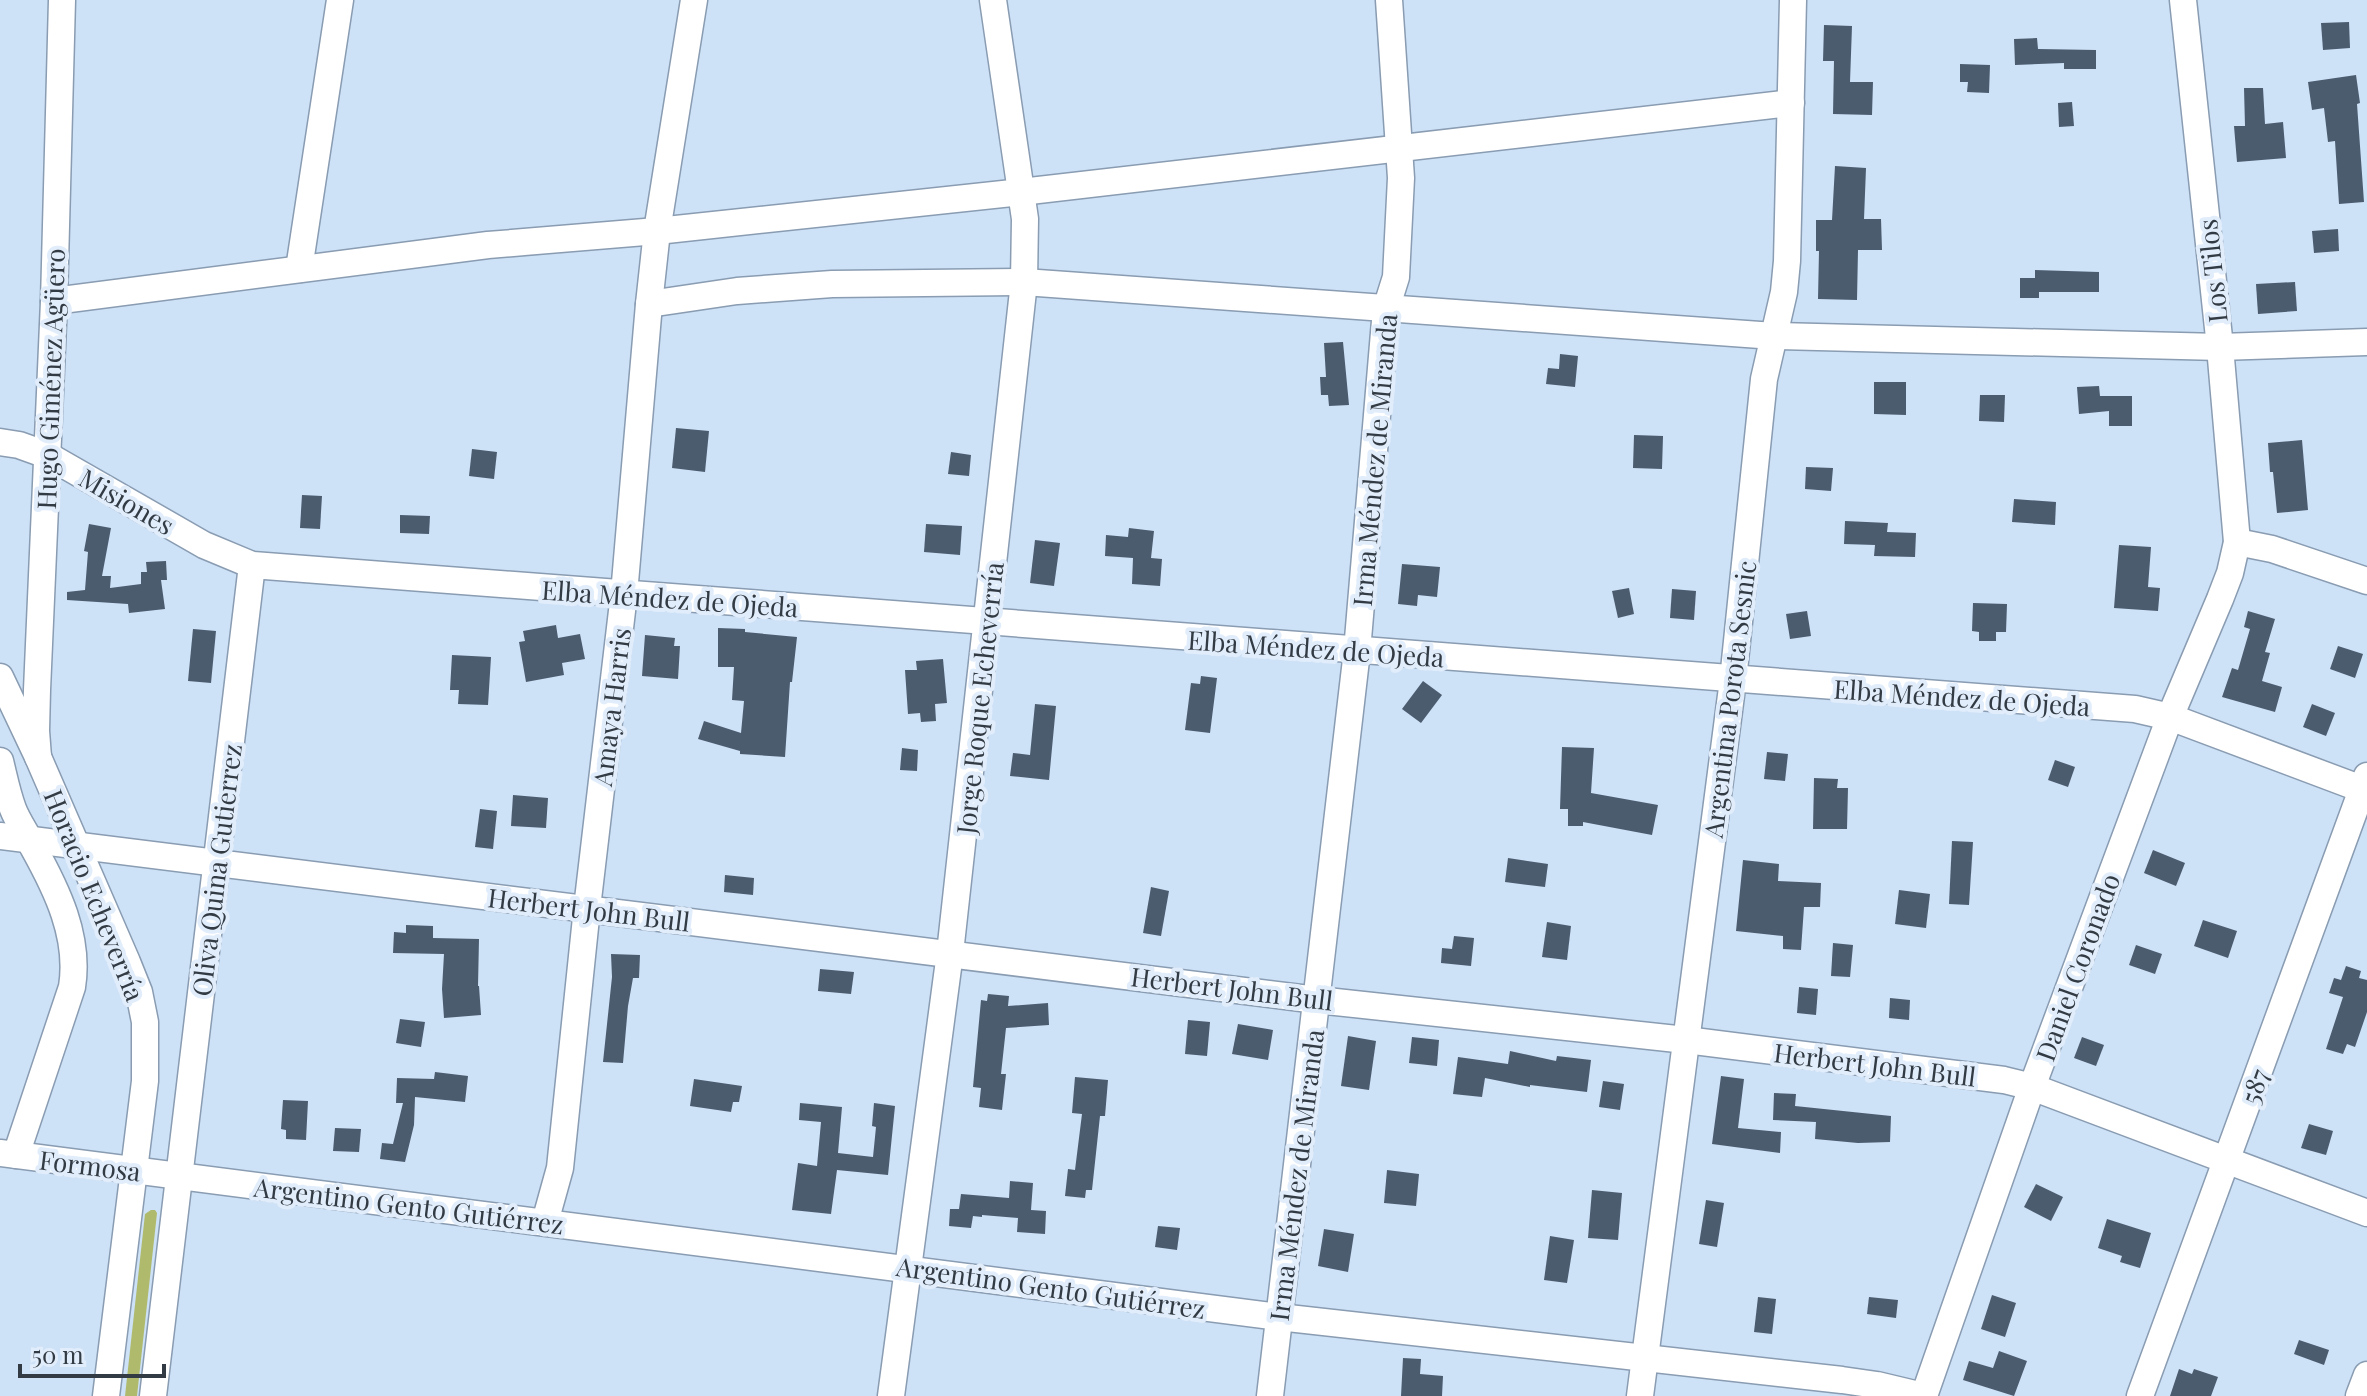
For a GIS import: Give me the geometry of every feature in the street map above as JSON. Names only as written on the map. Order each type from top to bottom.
[{"type":"street","name":"Hugo Giménez Agüero","points":[[38,757],[37,690],[54,301],[62,0]]},
{"type":"street","points":[[299,269],[340,0]]},
{"type":"street","name":"Amaya Harris","points":[[545,1222],[560,1168],[624,594],[657,231],[694,0]]},
{"type":"street","name":"Jorge Roque Echeverría","points":[[891,1396],[950,953],[1024,282],[1026,238],[1021,192],[993,0]]},
{"type":"street","name":"Irma Méndez de Miranda","points":[[1270,1396],[1357,651],[1386,309],[1396,277],[1401,178],[1389,0]]},
{"type":"street","name":"Argentina Porota Sesnic","points":[[1640,1396],[1733,680],[1764,379],[1784,292],[1793,0]]},
{"type":"street","name":"Los Tilos","points":[[2183,0],[2220,347],[2237,542]]},
{"type":"street","points":[[54,301],[488,245],[657,231],[1021,192],[1791,103]]},
{"type":"street","points":[[649,304],[737,291],[832,284],[1024,282],[1774,336],[2220,347],[2367,342]]},
{"type":"street","name":"Misiones","points":[[0,442],[47,455],[204,545],[252,565]]},
{"type":"street","points":[[2237,542],[2272,549],[2367,581]]},
{"type":"street","name":"Daniel Coronado","points":[[1924,1396],[2032,1087],[2170,717],[2230,573],[2237,542]]},
{"type":"street","name":"Elba Méndez de Ojeda","points":[[252,565],[2135,709],[2170,717],[2365,785]]},
{"type":"street","name":"Oliva Quina Gutierrez","points":[[153,1396],[252,565]]},
{"type":"street","name":"Horacio Echeverría","points":[[0,677],[127,962],[139,992],[145,1022],[145,1081],[106,1396]]},
{"type":"street","points":[[0,761],[13,809],[63,909],[74,950],[75,968],[72,987],[8,1154]]},
{"type":"street","name":"587","points":[[2140,1396],[2365,785]]},
{"type":"street","name":"Herbert John Bull","points":[[0,836],[1317,1000],[1686,1040],[2004,1080],[2032,1087],[2367,1213]]},
{"type":"street","name":"Formosa","points":[[8,1154],[180,1176]]},
{"type":"street","name":"Argentino Gento Gutiérrez","points":[[180,1176],[1279,1317],[1842,1380],[1924,1396]]},
{"type":"street","points":[[2359,1396],[2367,1375]]},
{"type":"green space","points":[[151,1210],[157,1213],[137,1396],[125,1396],[145,1214]]},
{"type":"building","points":[[2349,22],[2350,48],[2323,50],[2321,23]]},
{"type":"building","points":[[1824,25],[1852,26],[1850,82],[1873,82],[1872,115],[1833,114],[1834,61],[1823,61]]},
{"type":"building","points":[[2037,38],[2038,49],[2096,50],[2096,69],[2064,69],[2064,63],[2015,65],[2014,39]]},
{"type":"building","points":[[1960,64],[1990,65],[1989,93],[1967,92],[1968,82],[1960,82]]},
{"type":"building","points":[[2356,75],[2364,202],[2339,204],[2335,141],[2328,142],[2324,108],[2312,110],[2308,82]]},
{"type":"building","points":[[2244,88],[2263,88],[2265,124],[2283,122],[2286,158],[2237,162],[2234,126],[2245,126]]},
{"type":"building","points":[[2072,102],[2074,126],[2059,127],[2058,103]]},
{"type":"building","points":[[1835,166],[1866,168],[1864,219],[1881,219],[1882,250],[1858,250],[1857,300],[1818,299],[1816,220],[1832,220]]},
{"type":"building","points":[[2338,229],[2339,251],[2314,253],[2312,231]]},
{"type":"building","points":[[2035,270],[2099,272],[2099,292],[2039,292],[2039,298],[2020,298],[2020,278],[2035,278]]},
{"type":"building","points":[[2295,282],[2297,311],[2258,314],[2256,284]]},
{"type":"building","points":[[1343,342],[1349,405],[1329,406],[1328,395],[1321,395],[1320,377],[1326,377],[1324,343]]},
{"type":"building","points":[[1560,354],[1578,356],[1575,387],[1546,384],[1548,368],[1559,369]]},
{"type":"building","points":[[1874,382],[1906,382],[1906,415],[1874,414]]},
{"type":"building","points":[[2099,386],[2100,396],[2132,396],[2132,426],[2109,426],[2109,411],[2079,414],[2077,387]]},
{"type":"building","points":[[1980,395],[2005,395],[2004,422],[1979,421]]},
{"type":"building","points":[[676,428],[709,431],[705,472],[672,468]]},
{"type":"building","points":[[1634,435],[1663,436],[1662,469],[1633,468]]},
{"type":"building","points":[[2302,440],[2308,510],[2277,513],[2268,443]]},
{"type":"building","points":[[472,449],[497,452],[494,479],[469,476]]},
{"type":"building","points":[[951,452],[971,455],[969,476],[948,474]]},
{"type":"building","points":[[1806,467],[1833,468],[1831,491],[1805,489]]},
{"type":"building","points":[[302,495],[322,496],[320,529],[300,528]]},
{"type":"building","points":[[2014,499],[2056,502],[2055,525],[2012,522]]},
{"type":"building","points":[[400,515],[430,516],[429,534],[400,533]]},
{"type":"building","points":[[1845,521],[1888,523],[1887,532],[1916,533],[1915,557],[1874,556],[1875,545],[1844,544]]},
{"type":"building","points":[[89,524],[111,528],[102,576],[111,576],[110,588],[141,584],[141,572],[147,572],[146,562],[166,561],[167,580],[161,580],[165,609],[129,613],[128,604],[67,600],[67,592],[85,590],[88,552],[84,551]]},
{"type":"building","points":[[926,524],[962,526],[960,555],[924,552]]},
{"type":"building","points":[[1129,528],[1154,531],[1151,558],[1162,559],[1160,586],[1132,584],[1133,558],[1105,556],[1106,535],[1128,537]]},
{"type":"building","points":[[1035,540],[1060,543],[1054,586],[1030,583]]},
{"type":"building","points":[[2119,545],[2151,547],[2148,587],[2160,588],[2158,611],[2114,608]]},
{"type":"building","points":[[1402,564],[1440,567],[1437,597],[1418,595],[1417,606],[1398,604]]},
{"type":"building","points":[[1629,588],[1634,614],[1618,618],[1612,591]]},
{"type":"building","points":[[1672,589],[1696,591],[1694,620],[1670,618]]},
{"type":"building","points":[[1973,603],[2007,604],[2006,632],[1996,632],[1996,641],[1979,641],[1979,632],[1972,631]]},
{"type":"building","points":[[1807,611],[1811,636],[1790,639],[1786,614]]},
{"type":"building","points":[[2248,611],[2275,619],[2265,652],[2270,653],[2262,681],[2282,687],[2275,712],[2222,697],[2232,668],[2238,670],[2250,629],[2244,627]]},
{"type":"building","points":[[556,625],[558,638],[580,634],[585,659],[562,663],[564,675],[526,682],[519,642],[525,641],[523,631]]},
{"type":"building","points":[[718,628],[797,637],[790,682],[785,757],[740,754],[740,751],[698,739],[704,721],[741,733],[744,701],[732,700],[734,667],[718,667]]},
{"type":"building","points":[[193,629],[216,631],[211,683],[188,681]]},
{"type":"building","points":[[645,635],[675,638],[674,646],[680,646],[678,679],[642,676]]},
{"type":"building","points":[[2338,646],[2363,654],[2355,678],[2330,669]]},
{"type":"building","points":[[452,655],[491,657],[488,705],[458,704],[459,690],[450,690]]},
{"type":"building","points":[[943,659],[947,703],[935,704],[936,721],[921,722],[920,713],[908,714],[905,670],[917,670],[916,661]]},
{"type":"building","points":[[1201,676],[1217,678],[1210,733],[1185,730],[1191,683],[1200,684]]},
{"type":"building","points":[[1423,681],[1442,695],[1421,723],[1402,709]]},
{"type":"building","points":[[1035,704],[1056,706],[1049,780],[1010,776],[1013,753],[1030,755]]},
{"type":"building","points":[[2312,704],[2335,713],[2326,736],[2303,727]]},
{"type":"building","points":[[1562,747],[1594,748],[1591,793],[1658,805],[1652,835],[1583,822],[1583,826],[1568,826],[1568,809],[1560,809]]},
{"type":"building","points":[[902,748],[918,750],[917,771],[900,770]]},
{"type":"building","points":[[1767,752],[1788,754],[1785,781],[1764,779]]},
{"type":"building","points":[[2055,760],[2075,767],[2068,787],[2048,780]]},
{"type":"building","points":[[1814,778],[1838,779],[1837,788],[1848,788],[1847,829],[1813,829]]},
{"type":"building","points":[[513,795],[548,798],[546,828],[511,826]]},
{"type":"building","points":[[480,809],[497,811],[493,849],[475,847]]},
{"type":"building","points":[[1952,841],[1973,842],[1969,905],[1949,904]]},
{"type":"building","points":[[2153,850],[2185,863],[2176,886],[2144,873]]},
{"type":"building","points":[[1508,858],[1548,864],[1545,887],[1505,882]]},
{"type":"building","points":[[1743,860],[1779,864],[1778,881],[1821,883],[1820,907],[1804,907],[1801,950],[1783,949],[1783,936],[1736,931]]},
{"type":"building","points":[[725,875],[754,878],[753,895],[724,892]]},
{"type":"building","points":[[1151,887],[1169,891],[1161,936],[1143,933]]},
{"type":"building","points":[[1899,890],[1930,894],[1926,928],[1895,924]]},
{"type":"building","points":[[2203,920],[2237,931],[2228,958],[2194,946]]},
{"type":"building","points":[[1547,922],[1571,926],[1567,960],[1542,957]]},
{"type":"building","points":[[406,925],[433,926],[433,938],[479,939],[481,1015],[444,1018],[444,954],[393,953],[394,932],[406,933]]},
{"type":"building","points":[[1454,936],[1474,938],[1471,966],[1441,963],[1442,948],[1452,949]]},
{"type":"building","points":[[1833,943],[1853,945],[1850,977],[1831,976]]},
{"type":"building","points":[[2136,945],[2162,954],[2155,974],[2129,965]]},
{"type":"building","points":[[611,954],[640,955],[639,978],[633,978],[628,1006],[623,1063],[603,1062],[612,977]]},
{"type":"building","points":[[2346,966],[2361,971],[2359,978],[2367,980],[2367,1012],[2355,1047],[2347,1044],[2343,1054],[2326,1049],[2343,997],[2329,993],[2334,978],[2341,980]]},
{"type":"building","points":[[820,969],[854,972],[851,994],[818,991]]},
{"type":"building","points":[[1799,987],[1818,989],[1816,1015],[1797,1013]]},
{"type":"building","points":[[988,994],[1009,996],[1008,1006],[1048,1003],[1049,1025],[1006,1028],[1001,1074],[1006,1074],[1002,1110],[979,1107],[981,1088],[973,1087],[981,1000],[987,1001]]},
{"type":"building","points":[[1890,998],[1910,1000],[1909,1020],[1889,1018]]},
{"type":"building","points":[[400,1019],[425,1022],[421,1047],[396,1043]]},
{"type":"building","points":[[1188,1020],[1210,1022],[1207,1056],[1185,1054]]},
{"type":"building","points":[[1238,1024],[1273,1030],[1268,1060],[1232,1054]]},
{"type":"building","points":[[1348,1036],[1376,1041],[1369,1090],[1341,1086]]},
{"type":"building","points":[[1412,1037],[1439,1040],[1437,1066],[1409,1063]]},
{"type":"building","points":[[2082,1037],[2104,1045],[2096,1066],[2074,1058]]},
{"type":"building","points":[[1510,1051],[1556,1061],[1557,1056],[1591,1060],[1587,1092],[1530,1087],[1485,1078],[1482,1097],[1453,1094],[1458,1057],[1508,1064]]},
{"type":"building","points":[[435,1072],[468,1076],[465,1102],[415,1097],[414,1125],[405,1162],[380,1159],[382,1143],[393,1144],[403,1103],[396,1103],[397,1078],[434,1079]]},
{"type":"building","points":[[1721,1076],[1744,1079],[1738,1128],[1781,1132],[1780,1153],[1712,1144]]},
{"type":"building","points":[[1075,1077],[1108,1080],[1105,1116],[1100,1116],[1092,1190],[1086,1190],[1085,1198],[1065,1196],[1068,1169],[1075,1170],[1082,1114],[1072,1113]]},
{"type":"building","points":[[694,1079],[742,1086],[739,1102],[733,1102],[731,1112],[690,1106]]},
{"type":"building","points":[[1603,1081],[1624,1084],[1620,1110],[1599,1107]]},
{"type":"building","points":[[1774,1093],[1796,1094],[1795,1106],[1891,1116],[1890,1142],[1815,1139],[1816,1122],[1773,1120]]},
{"type":"building","points":[[283,1100],[308,1101],[306,1140],[286,1139],[286,1130],[281,1129]]},
{"type":"building","points":[[800,1103],[842,1107],[838,1153],[873,1157],[876,1127],[872,1126],[874,1103],[895,1106],[888,1175],[837,1170],[831,1214],[792,1210],[798,1163],[817,1166],[821,1122],[799,1120]]},
{"type":"building","points":[[2309,1124],[2333,1131],[2326,1155],[2301,1148]]},
{"type":"building","points":[[335,1128],[361,1129],[359,1152],[333,1151]]},
{"type":"building","points":[[1387,1170],[1419,1174],[1416,1206],[1384,1203]]},
{"type":"building","points":[[1010,1181],[1033,1183],[1031,1210],[1046,1211],[1045,1234],[1017,1232],[1018,1218],[982,1215],[973,1216],[971,1228],[949,1226],[950,1209],[959,1209],[961,1194],[1009,1198]]},
{"type":"building","points":[[2036,1184],[2063,1197],[2051,1221],[2024,1207]]},
{"type":"building","points":[[1592,1190],[1622,1193],[1618,1240],[1588,1238]]},
{"type":"building","points":[[1706,1200],[1724,1203],[1717,1247],[1699,1244]]},
{"type":"building","points":[[2107,1219],[2151,1233],[2140,1268],[2120,1262],[2122,1256],[2098,1248]]},
{"type":"building","points":[[1158,1226],[1180,1228],[1177,1250],[1155,1247]]},
{"type":"building","points":[[1324,1229],[1354,1234],[1348,1272],[1318,1266]]},
{"type":"building","points":[[1550,1236],[1574,1240],[1567,1283],[1544,1280]]},
{"type":"building","points":[[1992,1295],[2016,1303],[2005,1337],[1981,1329]]},
{"type":"building","points":[[1758,1297],[1776,1299],[1772,1334],[1754,1332]]},
{"type":"building","points":[[1869,1297],[1898,1300],[1896,1318],[1867,1314]]},
{"type":"building","points":[[2299,1340],[2329,1350],[2324,1365],[2294,1354]]},
{"type":"building","points":[[1999,1351],[2027,1361],[2014,1396],[1963,1380],[1969,1361],[1993,1368]]},
{"type":"building","points":[[1403,1358],[1421,1359],[1420,1374],[1443,1376],[1442,1396],[1401,1396]]},
{"type":"building","points":[[2179,1369],[2192,1374],[2194,1369],[2218,1377],[2211,1396],[2170,1396]]}]
